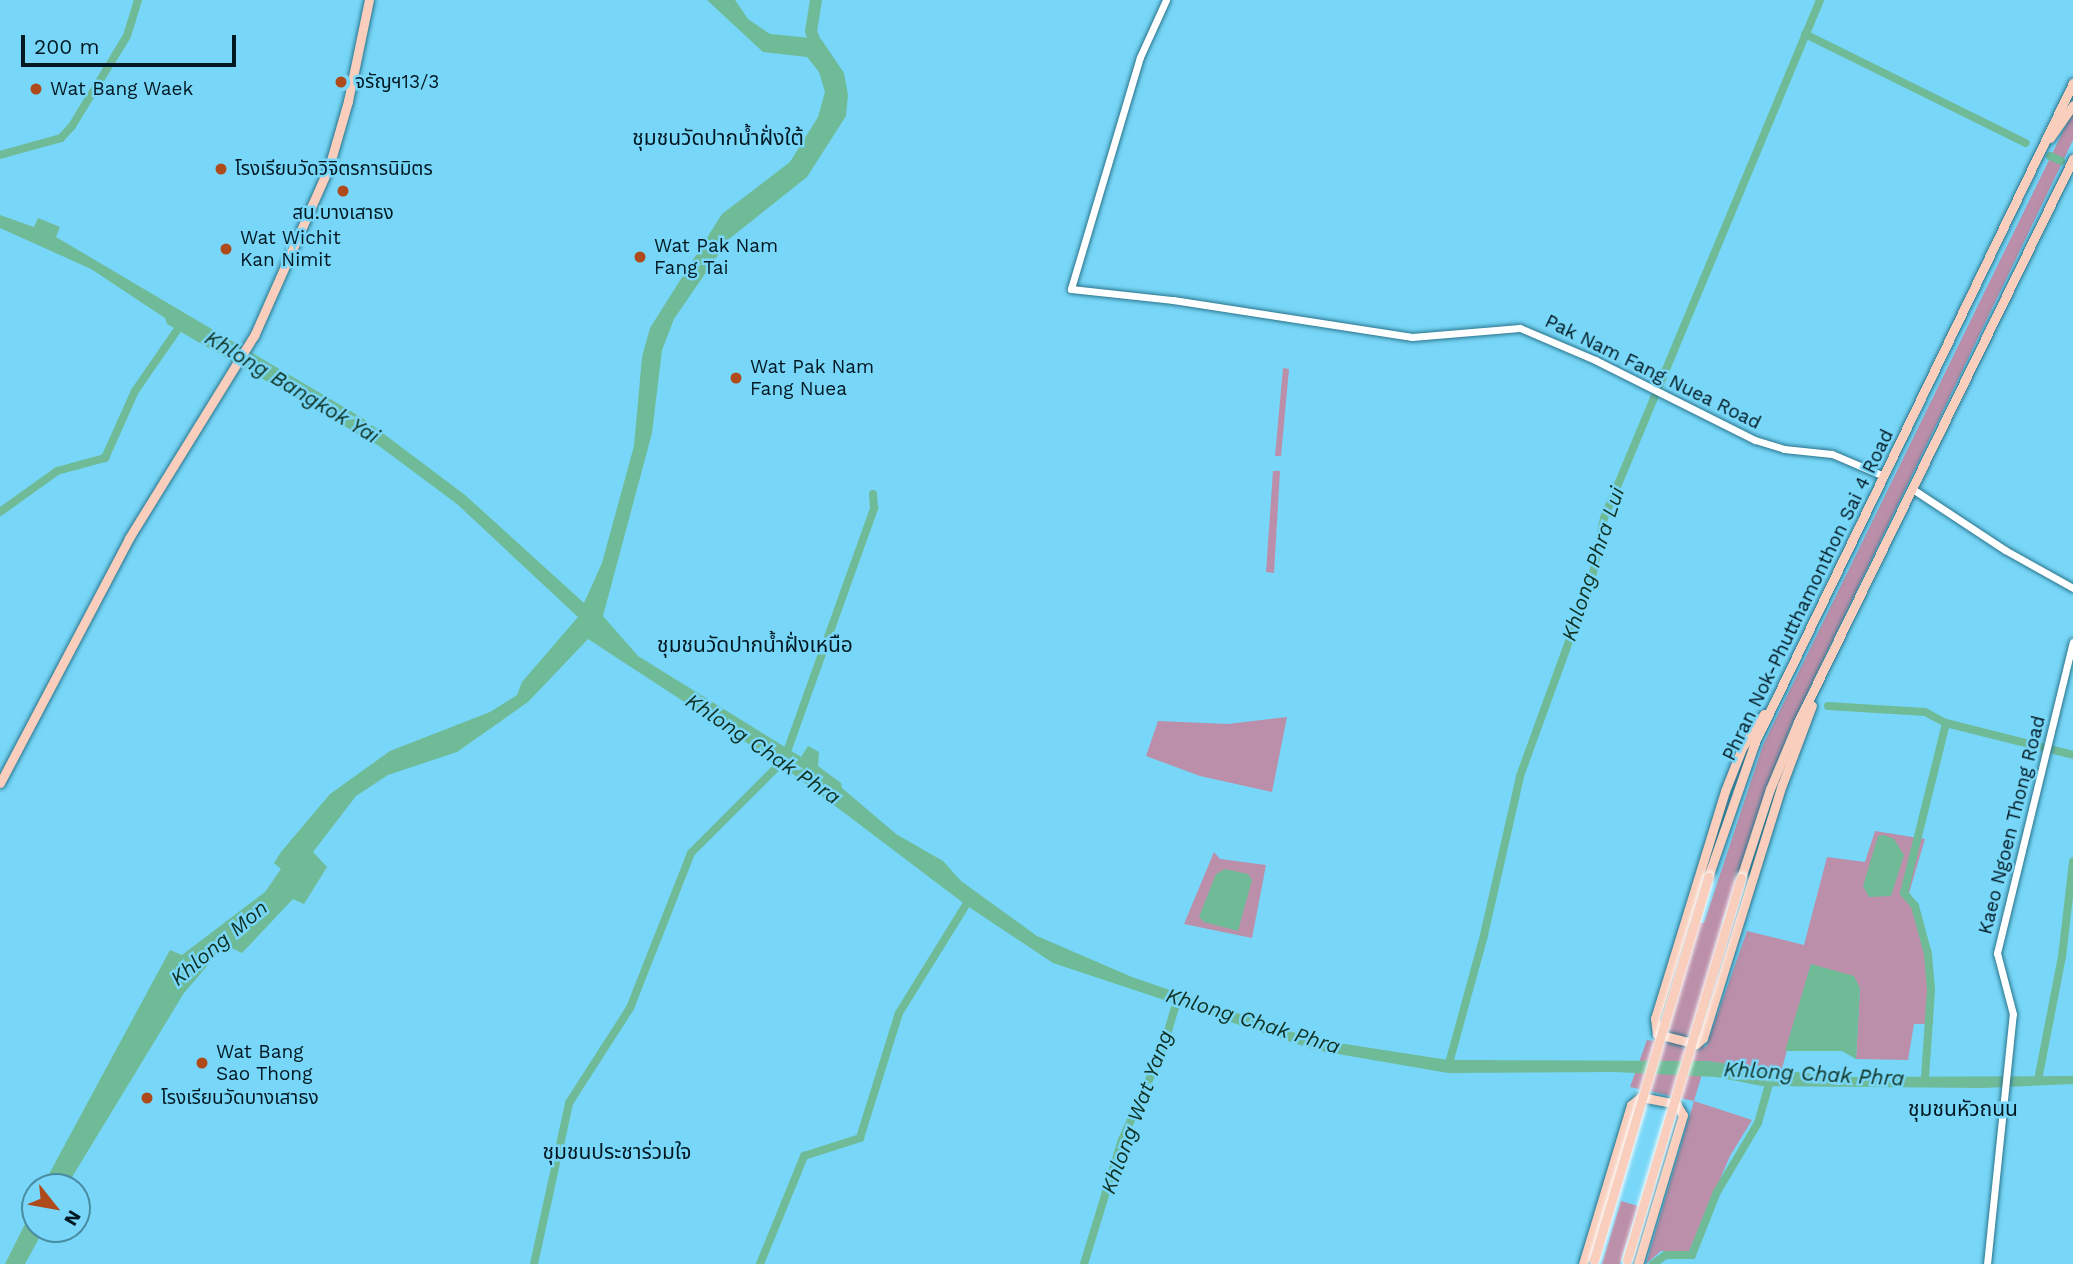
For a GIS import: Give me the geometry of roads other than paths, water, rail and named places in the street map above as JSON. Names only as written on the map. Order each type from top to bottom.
[{"type":"main road","points":[[0,783],[129,538],[254,337],[329,166],[348,101],[369,0]]},
{"type":"main road","name":"Phran Nok-Phutthamonthon Sai 4 Road","points":[[1593,1262],[1707,877],[1740,779],[1772,705],[2073,83]]},
{"type":"main road","points":[[2043,144],[2073,106]]},
{"type":"main road","points":[[1627,1262],[1770,789],[2073,159]]},
{"type":"main road","points":[[1772,705],[1742,748],[1725,791],[1653,1023],[1657,1034],[1696,1044],[1703,1038],[1782,785],[1814,697]]},
{"type":"main road","points":[[1583,1264],[1631,1105],[1641,1097],[1676,1104],[1683,1115],[1638,1264]]},
{"type":"street","name":"Pak Nam Fang Nuea Road","points":[[1166,0],[1140,57],[1071,289],[1172,300],[1412,337],[1520,328],[1755,440],[1784,449],[1832,454],[1884,476]]},
{"type":"street","points":[[1914,491],[2004,551],[2073,588]]},
{"type":"street","name":"Kaeo Ngoen Thong Road","points":[[1987,1264],[2013,1014],[1997,953],[2051,745],[2073,642]]},
{"type":"water","points":[[707,0],[735,0],[748,19],[770,34],[821,39],[844,73],[848,95],[846,116],[807,177],[729,239],[674,319],[662,350],[652,433],[603,616],[638,656],[801,757],[808,746],[819,752],[818,766],[841,783],[842,788],[896,834],[943,861],[961,881],[1037,936],[1132,977],[1313,1039],[1448,1060],[1706,1061],[1837,1077],[2073,1076],[2073,1084],[1983,1088],[1762,1086],[1716,1077],[1615,1072],[1448,1073],[1315,1050],[1053,963],[966,905],[781,765],[588,639],[528,702],[457,752],[388,775],[356,796],[313,852],[327,867],[304,904],[293,899],[242,953],[225,945],[184,993],[75,1173],[50,1173],[170,950],[182,955],[265,892],[281,869],[274,863],[281,852],[330,794],[390,751],[490,712],[517,695],[522,682],[578,617],[457,504],[379,446],[167,324],[165,318],[91,269],[0,228],[0,215],[34,227],[38,218],[60,227],[56,237],[364,419],[465,495],[584,603],[602,563],[634,446],[642,357],[650,328],[722,214],[790,162],[818,117],[825,92],[819,72],[807,57],[763,52]]},
{"type":"water","points":[[1878,836],[1894,839],[1904,855],[1891,896],[1869,897],[1863,886]]},
{"type":"water","points":[[1225,869],[1248,874],[1252,880],[1238,931],[1204,922],[1199,917],[1216,874]]},
{"type":"water","points":[[1811,964],[1854,976],[1860,988],[1856,1059],[1842,1051],[1785,1051]]},
{"type":"water","points":[[21,1232],[21,1243],[36,1243],[25,1264],[5,1264]]},
{"type":"waterway","points":[[0,155],[61,138],[72,126],[127,36],[138,0]]},
{"type":"waterway","points":[[816,0],[811,31],[818,50]]},
{"type":"waterway","name":"Khlong Phra Lui","points":[[1448,1067],[1484,935],[1520,776],[1592,578],[1604,518],[1820,0]]},
{"type":"waterway","points":[[1805,34],[2026,143]]},
{"type":"waterway","points":[[2050,156],[2061,161]]},
{"type":"waterway","points":[[0,512],[57,471],[105,458],[135,391],[182,323]]},
{"type":"waterway","name":"Khlong Chak Phra","points":[[534,1264],[569,1103],[630,1008],[691,853],[784,760],[874,508],[873,494]]},
{"type":"waterway","points":[[1828,706],[1925,712],[1946,723],[2073,755]]},
{"type":"waterway","points":[[1925,1078],[1931,989],[1928,954],[1915,906],[1904,893],[1946,723]]},
{"type":"waterway","points":[[2038,1080],[2062,957],[2073,862]]},
{"type":"waterway","points":[[760,1264],[804,1156],[860,1138],[899,1013],[969,900]]},
{"type":"waterway","name":"Khlong Wat Yang","points":[[1084,1264],[1122,1140],[1162,1051],[1177,1001]]},
{"type":"waterway","name":"Khlong Chak Phra","points":[[1653,1264],[1666,1255],[1692,1255],[1717,1192],[1758,1123],[1771,1077]]},
{"type":"place","name":"จรัญฯ13/3","points":[[341,82]]},
{"type":"place","name":"Wat Bang Waek","points":[[36,89]]},
{"type":"place","name":"โรงเรียนวัดวิจิตรการนิมิตร","points":[[221,169]]},
{"type":"place","name":"สน.บางเสาธง","points":[[343,191]]},
{"type":"place","name":"Wat Wichit Kan Nimit","points":[[226,249]]},
{"type":"place","name":"Wat Pak Nam Fang Tai","points":[[640,257]]},
{"type":"place","name":"Wat Pak Nam Fang Nuea","points":[[736,378]]},
{"type":"place","name":"Wat Bang Sao Thong","points":[[202,1063]]},
{"type":"place","name":"โรงเรียนวัดบางเสาธง","points":[[147,1098]]},
{"type":"district","name":"ชุมชนวัดปากน้ำฝั่งใต้","points":[[718,138]]},
{"type":"district","name":"ชุมชนวัดปากน้ำฝั่งเหนือ","points":[[755,645]]},
{"type":"district","name":"ชุมชนหัวถนน","points":[[1963,1109]]},
{"type":"district","name":"ชุมชนประชาร่วมใจ","points":[[617,1152]]},
{"type":"water label","name":"Khlong Bangkok Yai","points":[[292,387]]},
{"type":"water label","name":"Khlong Mon","points":[[219,943]]}]
